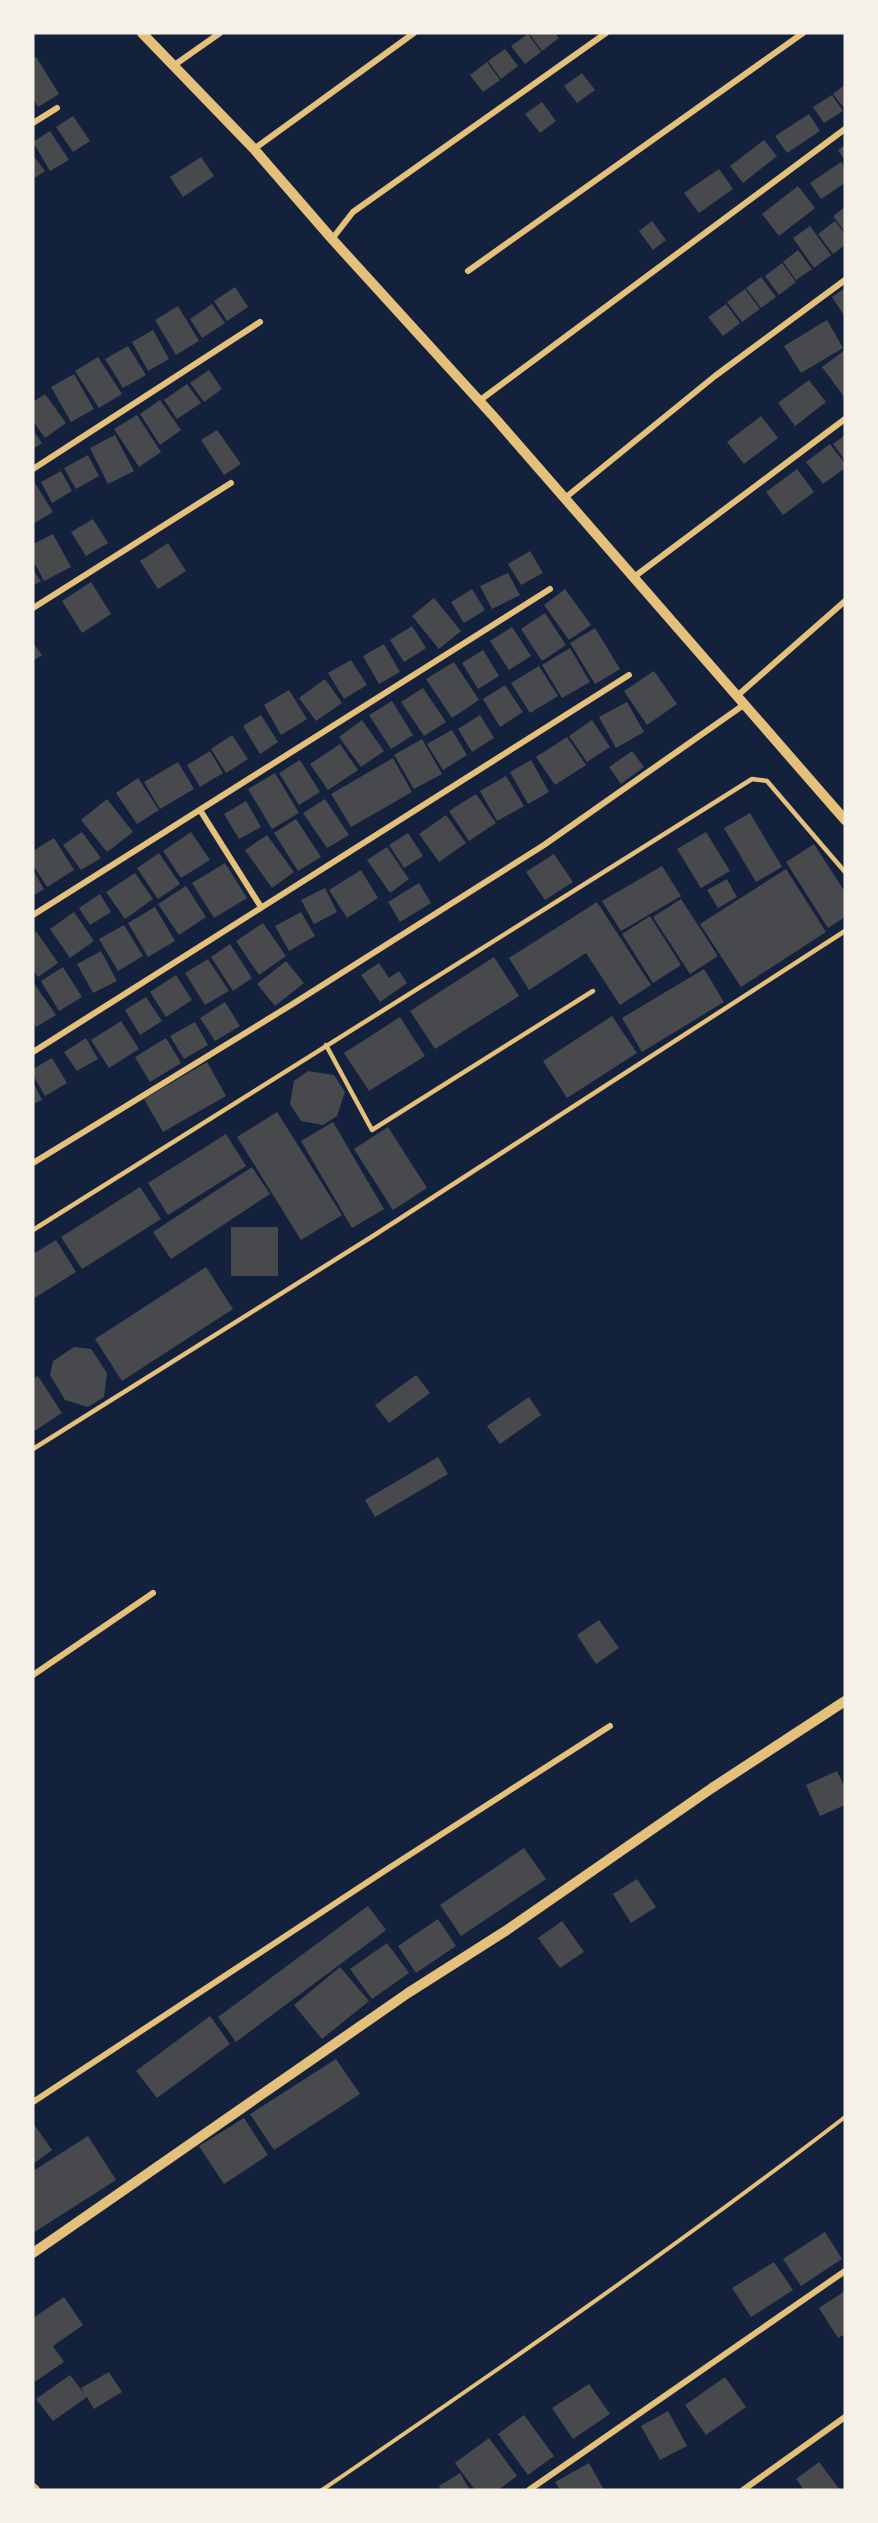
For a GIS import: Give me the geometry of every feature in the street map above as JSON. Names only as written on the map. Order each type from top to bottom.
[{"type":"street","points":[[142,33],[254,149],[565,498],[845,820]]},
{"type":"street","points":[[173,66],[220,33]]},
{"type":"street","points":[[254,149],[414,33]]},
{"type":"street","points":[[332,239],[353,212],[606,33]]},
{"type":"street","points":[[468,271],[803,33]]},
{"type":"street","points":[[33,123],[57,108]]},
{"type":"street","points":[[479,401],[845,129]]},
{"type":"street","points":[[565,498],[715,376],[845,280]]},
{"type":"street","points":[[33,469],[260,322]]},
{"type":"street","points":[[634,577],[845,419]]},
{"type":"street","points":[[33,608],[231,483]]},
{"type":"street","points":[[33,915],[550,589]]},
{"type":"street","points":[[33,1163],[291,1005],[544,845],[741,700],[845,601]]},
{"type":"street","points":[[33,1052],[629,675]]},
{"type":"street","points":[[200,810],[261,907]]},
{"type":"street","points":[[33,1675],[153,1593]]},
{"type":"street","points":[[33,2253],[408,1993],[507,1930],[712,1788],[845,1701]]},
{"type":"street","points":[[33,2102],[610,1726]]},
{"type":"street","points":[[529,2490],[845,2271]]},
{"type":"street","points":[[743,2490],[845,2417]]},
{"type":"lane","points":[[33,1230],[752,779],[767,781],[845,872]]},
{"type":"lane","points":[[33,1449],[374,1236],[845,931]]},
{"type":"lane","points":[[326,1045],[372,1130],[593,991]]},
{"type":"path","points":[[322,2490],[550,2334],[736,2200],[845,2117]]},
{"type":"building","points":[[529,33],[555,33],[559,38],[542,51]]},
{"type":"building","points":[[528,34],[541,52],[525,64],[511,46]]},
{"type":"building","points":[[505,49],[518,66],[501,79],[488,61]]},
{"type":"building","points":[[36,57],[59,94],[38,107],[33,99],[33,59]]},
{"type":"building","points":[[487,62],[500,80],[483,92],[470,75]]},
{"type":"building","points":[[582,73],[595,90],[577,103],[564,86]]},
{"type":"building","points":[[845,85],[845,109],[833,94]]},
{"type":"building","points":[[832,95],[843,111],[824,123],[813,107]]},
{"type":"building","points":[[542,102],[556,121],[540,133],[525,114]]},
{"type":"building","points":[[809,114],[820,131],[787,153],[775,136]]},
{"type":"building","points":[[73,116],[90,141],[73,152],[56,127]]},
{"type":"building","points":[[50,131],[69,160],[50,171],[33,142]]},
{"type":"building","points":[[764,140],[777,156],[743,183],[730,166]]},
{"type":"building","points":[[845,145],[845,160],[838,150]]},
{"type":"building","points":[[33,155],[45,171],[33,179]]},
{"type":"building","points":[[201,157],[214,176],[183,197],[170,177]]},
{"type":"building","points":[[841,162],[845,168],[845,183],[821,199],[810,183]]},
{"type":"building","points":[[719,169],[733,189],[699,213],[684,193]]},
{"type":"building","points":[[798,186],[815,208],[779,236],[762,214]]},
{"type":"building","points":[[845,207],[845,232],[833,216]]},
{"type":"building","points":[[652,221],[666,240],[653,250],[639,231]]},
{"type":"building","points":[[835,221],[845,234],[845,245],[833,254],[818,234]]},
{"type":"building","points":[[810,226],[831,255],[814,268],[793,238]]},
{"type":"building","points":[[798,250],[812,269],[796,280],[783,262]]},
{"type":"building","points":[[782,263],[796,282],[779,295],[765,276]]},
{"type":"building","points":[[761,277],[776,297],[761,308],[746,288]]},
{"type":"building","points":[[235,287],[248,307],[227,321],[214,301]]},
{"type":"building","points":[[845,288],[845,317],[832,297]]},
{"type":"building","points":[[745,289],[760,309],[742,322],[727,302]]},
{"type":"building","points":[[212,304],[225,323],[202,338],[190,319]]},
{"type":"building","points":[[726,304],[740,323],[723,336],[708,317]]},
{"type":"building","points":[[178,306],[199,341],[176,355],[155,320]]},
{"type":"building","points":[[827,320],[843,348],[801,373],[784,346]]},
{"type":"building","points":[[153,330],[169,359],[148,371],[132,342]]},
{"type":"building","points":[[128,346],[146,375],[123,388],[105,359]]},
{"type":"building","points":[[845,350],[845,398],[822,367]]},
{"type":"building","points":[[98,357],[122,394],[99,408],[75,371]]},
{"type":"building","points":[[209,370],[222,389],[204,402],[190,383]]},
{"type":"building","points":[[74,374],[94,409],[71,422],[51,387]]},
{"type":"building","points":[[809,380],[826,402],[795,426],[778,403]]},
{"type":"building","points":[[187,384],[201,403],[177,419],[164,400]]},
{"type":"building","points":[[45,394],[66,423],[45,438],[33,421],[33,402]]},
{"type":"building","points":[[160,400],[181,430],[160,445],[140,414]]},
{"type":"building","points":[[137,415],[161,452],[139,467],[114,429]]},
{"type":"building","points":[[761,416],[778,438],[744,464],[727,442]]},
{"type":"building","points":[[33,430],[42,443],[33,449]]},
{"type":"building","points":[[217,430],[241,464],[224,475],[201,440]]},
{"type":"building","points":[[115,435],[134,471],[108,484],[90,448]]},
{"type":"building","points":[[845,435],[845,460],[833,444]]},
{"type":"building","points":[[830,444],[845,464],[845,468],[823,484],[806,462]]},
{"type":"building","points":[[88,455],[99,476],[76,489],[64,468]]},
{"type":"building","points":[[797,469],[814,492],[783,515],[766,492]]},
{"type":"building","points":[[61,471],[72,491],[52,503],[41,482]]},
{"type":"building","points":[[33,480],[53,512],[33,524]]},
{"type":"building","points":[[93,519],[108,543],[86,556],[71,532]]},
{"type":"building","points":[[53,534],[71,567],[44,581],[33,560],[33,544]]},
{"type":"building","points":[[168,543],[186,571],[158,589],[140,561]]},
{"type":"building","points":[[530,551],[543,573],[521,585],[508,564]]},
{"type":"building","points":[[33,570],[41,581],[33,586]]},
{"type":"building","points":[[508,573],[520,595],[492,609],[480,586]]},
{"type":"building","points":[[91,582],[111,614],[82,633],[62,601]]},
{"type":"building","points":[[472,589],[485,610],[464,623],[451,602]]},
{"type":"building","points":[[565,589],[591,625],[569,640],[544,605]]},
{"type":"building","points":[[434,598],[461,631],[439,649],[412,616]]},
{"type":"building","points":[[545,613],[566,645],[542,661],[521,629]]},
{"type":"building","points":[[412,626],[426,648],[404,662],[390,640]]},
{"type":"building","points":[[512,627],[531,656],[509,670],[490,641]]},
{"type":"building","points":[[595,628],[620,669],[595,684],[570,643]]},
{"type":"building","points":[[33,643],[42,655],[33,661]]},
{"type":"building","points":[[384,644],[400,672],[379,684],[363,656]]},
{"type":"building","points":[[570,648],[590,682],[562,698],[542,665]]},
{"type":"building","points":[[483,650],[499,676],[478,689],[462,663]]},
{"type":"building","points":[[351,660],[367,685],[344,699],[328,673]]},
{"type":"building","points":[[454,662],[479,700],[452,718],[426,679]]},
{"type":"building","points":[[539,666],[558,696],[530,713],[511,683]]},
{"type":"building","points":[[654,671],[677,704],[647,725],[624,691]]},
{"type":"building","points":[[325,679],[342,703],[316,721],[299,698]]},
{"type":"building","points":[[505,685],[523,712],[500,727],[483,699]]},
{"type":"building","points":[[423,688],[446,722],[424,736],[401,702]]},
{"type":"building","points":[[289,690],[307,719],[281,735],[264,705]]},
{"type":"building","points":[[392,701],[413,735],[391,749],[369,715]]},
{"type":"building","points":[[627,702],[644,732],[616,748],[599,717]]},
{"type":"building","points":[[261,715],[278,742],[260,754],[243,726]]},
{"type":"building","points":[[480,715],[494,738],[472,752],[458,729]]},
{"type":"building","points":[[362,720],[384,751],[361,767],[339,737]]},
{"type":"building","points":[[592,720],[610,747],[587,762],[569,736]]},
{"type":"building","points":[[452,730],[467,755],[443,770],[427,744]]},
{"type":"building","points":[[232,735],[248,759],[226,773],[211,749]]},
{"type":"building","points":[[567,737],[586,765],[555,785],[536,757]]},
{"type":"building","points":[[422,739],[442,774],[414,789],[394,755]]},
{"type":"building","points":[[340,744],[358,770],[328,790],[310,764]]},
{"type":"building","points":[[210,751],[223,773],[200,787],[187,765]]},
{"type":"building","points":[[632,751],[644,767],[621,784],[609,767]]},
{"type":"building","points":[[393,758],[412,792],[351,827],[331,794]]},
{"type":"building","points":[[300,760],[320,792],[299,805],[279,773]]},
{"type":"building","points":[[531,760],[549,792],[528,804],[510,772]]},
{"type":"building","points":[[178,762],[194,789],[160,809],[144,782]]},
{"type":"building","points":[[275,773],[299,813],[272,829],[248,789]]},
{"type":"building","points":[[506,776],[524,806],[497,821],[480,791]]},
{"type":"building","points":[[138,778],[159,810],[137,824],[116,793]]},
{"type":"building","points":[[476,794],[496,823],[469,841],[449,811]]},
{"type":"building","points":[[107,799],[133,832],[107,852],[81,820]]},
{"type":"building","points":[[325,799],[349,835],[327,848],[303,813]]},
{"type":"building","points":[[246,801],[261,827],[239,839],[224,814]]},
{"type":"building","points":[[750,813],[782,867],[756,882],[724,828]]},
{"type":"building","points":[[446,815],[466,843],[439,862],[419,834]]},
{"type":"building","points":[[296,819],[321,857],[298,871],[274,833]]},
{"type":"building","points":[[82,832],[101,858],[81,870],[63,845]]},
{"type":"building","points":[[191,832],[210,860],[181,878],[163,851]]},
{"type":"building","points":[[706,832],[730,871],[701,888],[677,849]]},
{"type":"building","points":[[408,833],[423,856],[404,868],[389,845]]},
{"type":"building","points":[[267,835],[294,872],[272,888],[245,850]]},
{"type":"building","points":[[54,838],[74,870],[47,887],[33,865],[33,851]]},
{"type":"building","points":[[814,844],[845,892],[845,917],[828,928],[786,862]]},
{"type":"building","points":[[387,847],[409,879],[390,893],[367,860]]},
{"type":"building","points":[[159,853],[180,884],[158,899],[137,868]]},
{"type":"building","points":[[554,854],[573,882],[545,900],[526,872]]},
{"type":"building","points":[[225,863],[247,898],[214,918],[192,883]]},
{"type":"building","points":[[662,866],[681,896],[621,931],[602,901]]},
{"type":"building","points":[[786,869],[826,932],[741,987],[700,924]]},
{"type":"building","points":[[33,870],[44,889],[33,896]]},
{"type":"building","points":[[361,870],[378,898],[347,918],[329,890]]},
{"type":"building","points":[[135,873],[153,899],[125,919],[106,892]]},
{"type":"building","points":[[727,879],[737,897],[718,908],[707,890]]},
{"type":"building","points":[[419,883],[431,903],[400,922],[388,902]]},
{"type":"building","points":[[186,886],[206,917],[179,935],[158,904]]},
{"type":"building","points":[[325,888],[337,912],[314,924],[301,900]]},
{"type":"building","points":[[100,894],[111,912],[90,925],[79,908]]},
{"type":"building","points":[[681,899],[718,956],[690,974],[653,917]]},
{"type":"building","points":[[597,902],[651,985],[620,1005],[586,953],[529,990],[509,958]]},
{"type":"building","points":[[155,907],[175,941],[148,957],[128,923]]},
{"type":"building","points":[[74,912],[94,941],[70,958],[50,929]]},
{"type":"building","points":[[301,912],[315,936],[289,951],[275,926]]},
{"type":"building","points":[[650,916],[681,965],[653,983],[622,934]]},
{"type":"building","points":[[263,923],[286,956],[259,975],[236,941]]},
{"type":"building","points":[[124,925],[143,956],[118,971],[99,939]]},
{"type":"building","points":[[36,931],[58,963],[38,977],[33,970],[33,933]]},
{"type":"building","points":[[230,944],[252,978],[233,991],[211,957]]},
{"type":"building","points":[[101,951],[117,981],[93,993],[77,964]]},
{"type":"building","points":[[494,957],[519,996],[435,1049],[410,1011]]},
{"type":"building","points":[[208,959],[229,991],[205,1005],[185,973]]},
{"type":"building","points":[[286,961],[304,983],[275,1006],[257,984]]},
{"type":"building","points":[[379,963],[389,978],[399,971],[407,983],[380,1002],[361,975]]},
{"type":"building","points":[[63,967],[82,997],[59,1011],[41,981]]},
{"type":"building","points":[[704,969],[724,1002],[642,1052],[622,1018]]},
{"type":"building","points":[[176,975],[192,1000],[166,1017],[150,992]]},
{"type":"building","points":[[33,982],[56,1015],[36,1027],[33,1022]]},
{"type":"building","points":[[146,997],[162,1021],[140,1035],[125,1010]]},
{"type":"building","points":[[225,1002],[240,1026],[215,1041],[200,1018]]},
{"type":"building","points":[[612,1016],[637,1053],[567,1098],[543,1061]]},
{"type":"building","points":[[400,1017],[425,1056],[369,1091],[344,1053]]},
{"type":"building","points":[[121,1021],[139,1049],[109,1068],[91,1040]]},
{"type":"building","points":[[195,1022],[208,1045],[184,1059],[170,1036]]},
{"type":"building","points":[[86,1038],[98,1059],[77,1071],[64,1052]]},
{"type":"building","points":[[166,1038],[181,1063],[150,1082],[135,1057]]},
{"type":"building","points":[[52,1058],[67,1083],[45,1096],[33,1075],[33,1069]]},
{"type":"building","points":[[207,1062],[226,1096],[163,1132],[144,1099]]},
{"type":"building","points":[[308,1071],[334,1075],[345,1092],[337,1116],[323,1125],[301,1121],[290,1104],[294,1081]]},
{"type":"building","points":[[33,1082],[42,1100],[33,1104]]},
{"type":"building","points":[[277,1112],[342,1215],[301,1240],[237,1137]]},
{"type":"building","points":[[333,1122],[384,1209],[352,1228],[301,1141]]},
{"type":"building","points":[[388,1127],[427,1188],[393,1210],[354,1149]]},
{"type":"building","points":[[226,1134],[246,1166],[168,1215],[148,1183]]},
{"type":"building","points":[[252,1167],[270,1194],[171,1259],[153,1232]]},
{"type":"building","points":[[140,1187],[161,1219],[82,1269],[61,1237]]},
{"type":"building","points":[[231,1227],[278,1227],[278,1276],[231,1276]]},
{"type":"building","points":[[56,1240],[76,1272],[33,1299],[33,1254]]},
{"type":"building","points":[[206,1267],[233,1309],[122,1381],[95,1339]]},
{"type":"building","points":[[74,1347],[91,1349],[107,1373],[104,1397],[88,1407],[65,1400],[50,1375],[53,1361]]},
{"type":"building","points":[[416,1375],[430,1393],[389,1423],[375,1405]]},
{"type":"building","points":[[38,1376],[62,1413],[33,1432],[33,1379]]},
{"type":"building","points":[[529,1397],[541,1415],[500,1444],[487,1426]]},
{"type":"building","points":[[438,1457],[448,1474],[375,1517],[365,1500]]},
{"type":"building","points":[[599,1620],[619,1648],[596,1664],[577,1635]]},
{"type":"building","points":[[837,1771],[845,1788],[845,1805],[820,1816],[806,1785]]},
{"type":"building","points":[[524,1848],[546,1879],[461,1936],[440,1905]]},
{"type":"building","points":[[637,1879],[656,1907],[631,1923],[613,1894]]},
{"type":"building","points":[[368,1906],[386,1930],[236,2042],[218,2017]]},
{"type":"building","points":[[438,1919],[456,1946],[416,1973],[398,1946]]},
{"type":"building","points":[[562,1921],[584,1952],[560,1968],[538,1938]]},
{"type":"building","points":[[387,1943],[409,1973],[372,1999],[350,1969]]},
{"type":"building","points":[[340,1967],[369,2001],[322,2039],[294,2005]]},
{"type":"building","points":[[210,2016],[230,2044],[157,2098],[136,2071]]},
{"type":"building","points":[[336,2059],[360,2094],[274,2150],[250,2114]]},
{"type":"building","points":[[244,2118],[268,2155],[224,2184],[199,2146]]},
{"type":"building","points":[[33,2123],[52,2150],[33,2164]]},
{"type":"building","points":[[88,2136],[116,2180],[33,2233],[33,2171]]},
{"type":"building","points":[[825,2232],[842,2259],[801,2286],[783,2259]]},
{"type":"building","points":[[774,2262],[793,2290],[751,2317],[732,2288]]},
{"type":"building","points":[[845,2291],[845,2334],[838,2338],[819,2308]]},
{"type":"building","points":[[64,2297],[83,2325],[53,2346],[64,2362],[33,2383],[33,2318]]},
{"type":"building","points":[[109,2372],[122,2392],[94,2409],[87,2397],[53,2421],[36,2399],[70,2375],[85,2395],[81,2388]]},
{"type":"building","points":[[725,2377],[746,2407],[706,2435],[685,2405]]},
{"type":"building","points":[[589,2384],[610,2414],[573,2439],[552,2408]]},
{"type":"building","points":[[668,2411],[687,2446],[660,2460],[641,2426]]},
{"type":"building","points":[[524,2415],[554,2456],[528,2475],[498,2434]]},
{"type":"building","points":[[489,2438],[517,2476],[498,2490],[475,2490],[455,2463]]},
{"type":"building","points":[[819,2462],[840,2490],[804,2490],[796,2479]]},
{"type":"building","points":[[589,2463],[604,2490],[560,2490],[555,2482]]},
{"type":"building","points":[[460,2473],[470,2490],[441,2490],[439,2486]]}]
